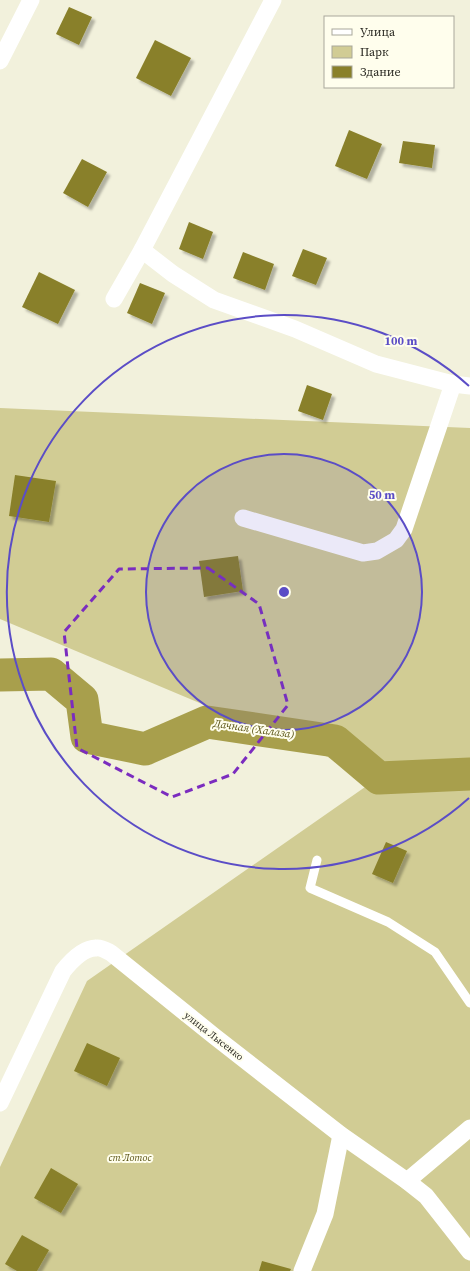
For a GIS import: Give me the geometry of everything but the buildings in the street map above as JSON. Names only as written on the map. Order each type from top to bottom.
[{"type":"street","points":[[0,61],[31,0]]},
{"type":"street","points":[[114,299],[142,250],[273,0]]},
{"type":"street","points":[[142,250],[173,274],[214,300],[295,329],[376,364],[453,384],[470,386]]},
{"type":"street","points":[[243,518],[363,553],[377,551],[396,540],[404,529],[453,384]]},
{"type":"street","name":"улица Лысенко","points":[[0,1103],[63,971],[72,960],[87,950],[97,947],[111,953],[341,1135],[426,1196],[470,1252]]},
{"type":"street","points":[[407,1181],[470,1128]]},
{"type":"street","points":[[302,1271],[325,1214],[341,1135]]},
{"type":"lane","points":[[317,860],[310,888],[388,922],[436,952],[470,1003]]},
{"type":"highlighted area","points":[[208,568],[259,604],[288,705],[233,774],[172,797],[77,748],[64,632],[119,569]]},
{"type":"green space","name":"ст Лотос","points":[[0,408],[470,428],[470,1271],[0,1271],[0,1167],[87,981],[378,778],[0,619]]},
{"type":"waterway","name":"Дачная (Халаза)","points":[[0,675],[51,674],[82,700],[87,737],[145,749],[207,722],[335,741],[379,778],[470,774]]}]
